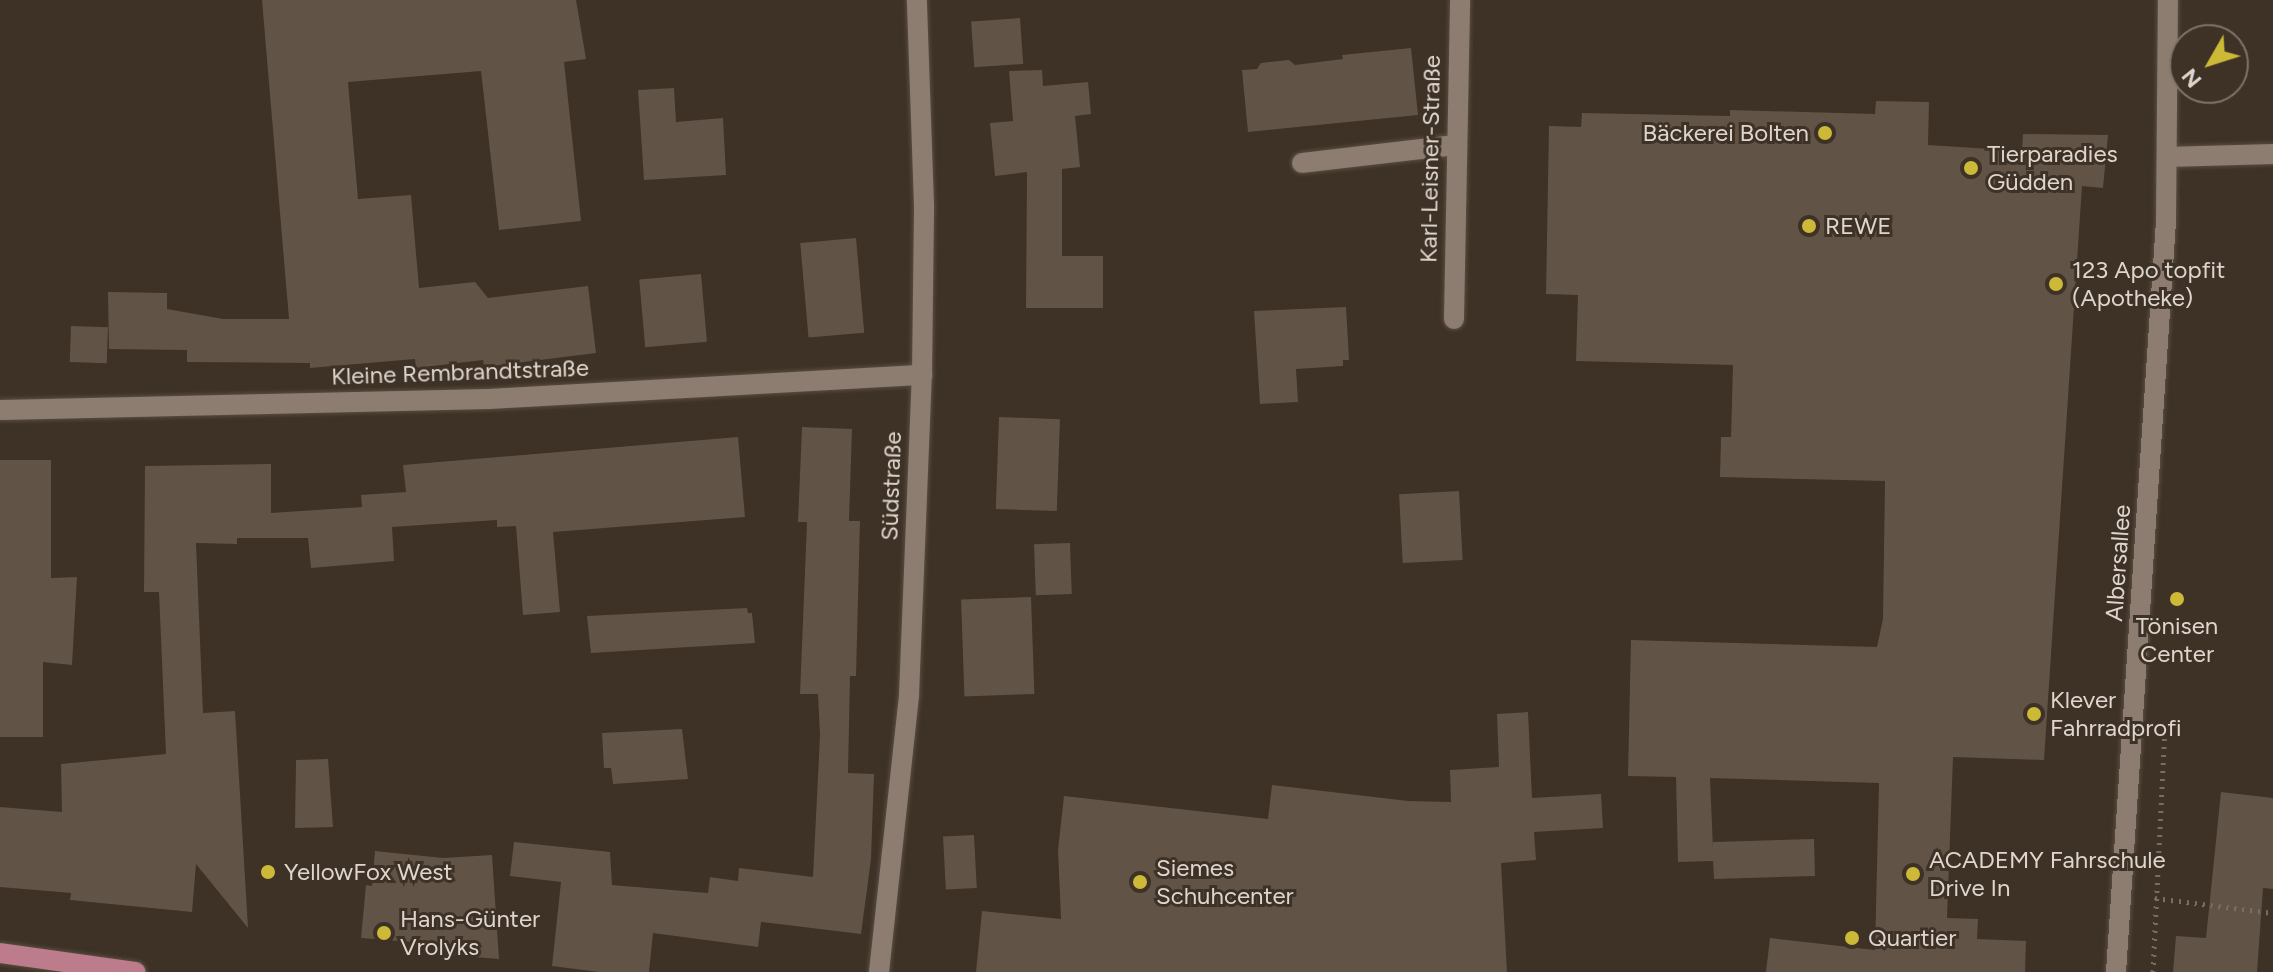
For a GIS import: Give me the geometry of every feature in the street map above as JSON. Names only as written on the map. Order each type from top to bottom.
[{"type":"main road","points":[[0,953],[136,972]]},
{"type":"street","name":"Südstraße","points":[[879,972],[909,695],[922,375],[924,205],[917,0]]},
{"type":"street","name":"Karl-Leisner-Straße","points":[[1454,319],[1460,0]]},
{"type":"street","name":"Albersallee","points":[[2116,972],[2154,448],[2167,157],[2168,0]]},
{"type":"street","points":[[1302,163],[1456,145]]},
{"type":"street","points":[[2167,157],[2273,154]]},
{"type":"street","name":"Kleine Rembrandtstraße","points":[[0,410],[490,399],[922,375]]},
{"type":"path","points":[[2122,894],[2273,913]]},
{"type":"building","points":[[262,0],[576,0],[586,59],[564,62],[581,221],[499,230],[481,71],[348,82],[358,199],[411,195],[419,288],[475,282],[488,298],[588,286],[596,353],[484,367],[483,360],[416,368],[415,359],[310,368],[310,363],[187,362],[187,350],[109,349],[108,292],[167,293],[167,309],[223,319],[289,319]]},
{"type":"building","points":[[1020,18],[1023,64],[974,67],[971,21]]},
{"type":"building","points":[[1411,48],[1418,115],[1248,132],[1242,70],[1257,69],[1261,63],[1289,60],[1295,65],[1343,59],[1342,55]]},
{"type":"building","points":[[1042,70],[1043,86],[1088,82],[1091,114],[1075,116],[1080,167],[1062,169],[1062,256],[1103,256],[1103,308],[1026,308],[1027,172],[995,176],[990,123],[1013,121],[1009,71]]},
{"type":"building","points":[[674,88],[676,122],[723,118],[726,175],[644,180],[638,90]]},
{"type":"building","points":[[1876,101],[1929,102],[1928,145],[2022,151],[2023,134],[2108,135],[2103,188],[2082,186],[2044,760],[1953,757],[1947,918],[1978,919],[1977,939],[2026,941],[2025,972],[1766,972],[1770,938],[1875,950],[1879,783],[1710,778],[1713,849],[1713,842],[1814,839],[1815,876],[1714,879],[1713,861],[1678,862],[1676,777],[1628,776],[1631,640],[1877,647],[1883,619],[1885,481],[1720,477],[1721,437],[1731,437],[1733,365],[1576,361],[1578,295],[1546,294],[1549,126],[1581,127],[1582,113],[1730,116],[1730,110],[1875,114]]},
{"type":"building","points":[[856,238],[864,333],[808,338],[800,243]]},
{"type":"building","points":[[701,274],[707,342],[645,347],[639,279]]},
{"type":"building","points":[[1346,307],[1349,360],[1343,360],[1343,366],[1296,369],[1298,402],[1260,404],[1254,311]]},
{"type":"building","points":[[71,326],[108,327],[107,363],[70,362]]},
{"type":"building","points":[[999,417],[1060,419],[1057,511],[996,509]]},
{"type":"building","points":[[802,427],[852,429],[849,521],[860,521],[856,676],[850,676],[848,773],[874,774],[871,859],[861,934],[761,922],[758,947],[653,933],[649,972],[599,972],[552,966],[561,882],[510,876],[514,842],[610,852],[612,885],[708,893],[710,877],[738,881],[739,868],[813,877],[820,735],[818,694],[800,694],[807,522],[798,522]]},
{"type":"building","points":[[738,437],[745,517],[553,532],[560,612],[523,615],[516,526],[497,527],[497,520],[392,527],[394,561],[311,568],[308,538],[237,538],[237,544],[196,543],[203,713],[235,711],[248,928],[196,864],[192,912],[70,900],[71,893],[0,887],[0,807],[62,812],[61,764],[166,754],[159,592],[144,592],[145,466],[271,464],[271,513],[362,507],[361,495],[406,492],[403,465]]},
{"type":"building","points":[[0,460],[51,460],[51,578],[77,577],[72,665],[43,662],[43,737],[0,737]]},
{"type":"building","points":[[1459,491],[1463,560],[1403,563],[1399,494]]},
{"type":"building","points":[[1070,543],[1072,594],[1036,595],[1034,544]]},
{"type":"building","points":[[1031,597],[1034,694],[964,696],[961,599]]},
{"type":"building","points":[[747,608],[748,613],[752,613],[755,643],[591,653],[587,616]]},
{"type":"building","points":[[1528,712],[1532,798],[1601,794],[1603,828],[1534,832],[1536,860],[1501,863],[1507,972],[976,972],[982,911],[1061,919],[1058,850],[1064,796],[1268,819],[1272,785],[1408,801],[1451,802],[1450,770],[1499,767],[1497,714]]},
{"type":"building","points":[[682,729],[688,779],[613,784],[611,768],[604,768],[602,733]]},
{"type":"building","points":[[328,759],[333,827],[295,828],[296,760]]},
{"type":"building","points":[[2221,792],[2273,798],[2273,889],[2263,888],[2257,972],[2173,972],[2176,936],[2206,938]]},
{"type":"building","points":[[974,835],[977,888],[946,890],[943,837]]},
{"type":"building","points":[[375,851],[443,858],[492,855],[499,959],[450,955],[451,945],[361,938],[366,885],[372,886]]},
{"type":"place","name":"Bäckerei Bolten","points":[[1825,133]]},
{"type":"place","name":"Tierparadies Güdden","points":[[1971,168]]},
{"type":"place","name":"REWE","points":[[1809,226]]},
{"type":"place","name":"123 Apo topfit (Apotheke)","points":[[2056,284]]},
{"type":"place","name":"Tönisen Center","points":[[2177,599]]},
{"type":"place","name":"Klever Fahrradprofi","points":[[2034,714]]},
{"type":"place","name":"YellowFox West","points":[[268,872]]},
{"type":"place","name":"ACADEMY Fahrschule Drive In","points":[[1913,874]]},
{"type":"place","name":"Siemes Schuhcenter","points":[[1140,882]]},
{"type":"place","name":"Hans-Günter Vrolyks","points":[[384,933]]},
{"type":"place","name":"Quartier","points":[[1852,938]]}]
